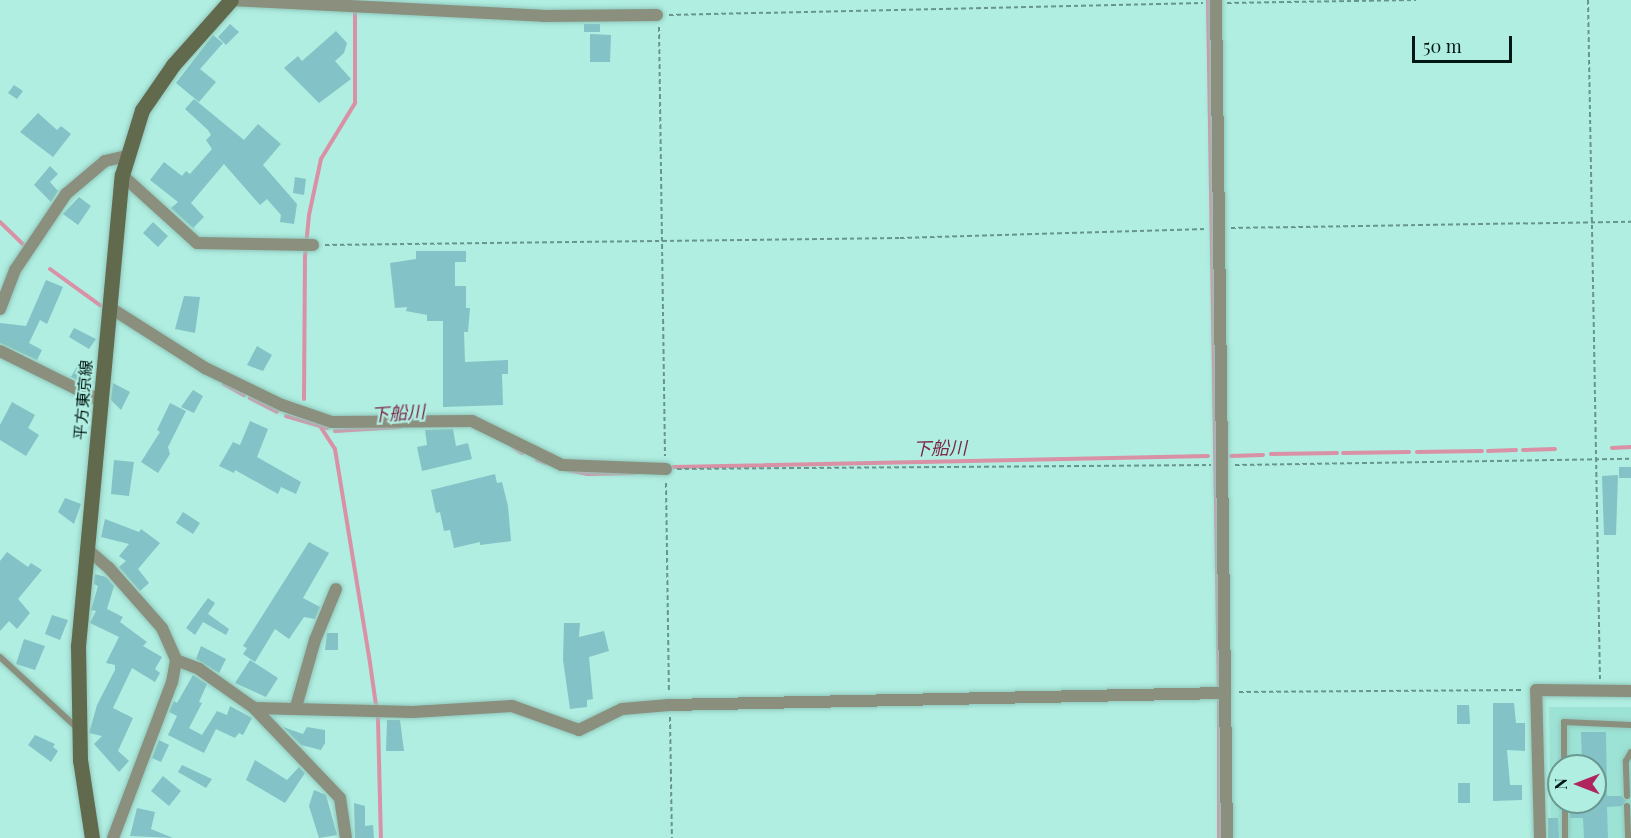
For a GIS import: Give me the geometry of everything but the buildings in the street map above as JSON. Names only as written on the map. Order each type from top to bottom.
[{"type":"main road","name":"平方東京線","points":[[92,838],[79,729],[78,646],[122,175],[142,110],[173,65],[231,0]]},
{"type":"street","points":[[231,0],[543,16],[657,15]]},
{"type":"street","points":[[1216,2],[1220,465],[1227,838]]},
{"type":"street","points":[[0,309],[15,270],[66,194],[105,161],[126,156]]},
{"type":"street","points":[[122,175],[197,243],[314,246]]},
{"type":"street","points":[[109,307],[205,368],[282,405],[332,422],[472,421],[562,465],[666,469]]},
{"type":"street","points":[[0,351],[101,401]]},
{"type":"street","points":[[87,549],[109,568],[162,628],[176,660],[172,682],[113,838]]},
{"type":"street","points":[[296,707],[315,640],[336,590]]},
{"type":"street","points":[[176,660],[199,669],[254,708],[340,798],[346,838]]},
{"type":"street","points":[[1540,838],[1536,690],[1631,691]]},
{"type":"street","points":[[254,708],[296,707],[413,712],[512,706],[579,730],[622,709],[669,705],[1224,693]]},
{"type":"lane","points":[[0,657],[79,729]]},
{"type":"lane","points":[[1564,754],[1564,722],[1631,725]]},
{"type":"lane","points":[[1627,796],[1626,761],[1631,752]]},
{"type":"lane","points":[[1627,806],[1628,838]]},
{"type":"lane","points":[[1565,814],[1566,838]]},
{"type":"path","points":[[672,838],[657,15],[1216,2],[1416,0]]},
{"type":"path","points":[[1588,0],[1591,223],[1598,459],[1600,691]]},
{"type":"path","points":[[314,246],[1631,222]]},
{"type":"path","points":[[666,469],[1631,459]]},
{"type":"path","points":[[1224,693],[1536,690]]},
{"type":"shaded area","points":[[1549,707],[1631,707],[1631,838],[1551,838],[1551,814],[1607,814],[1607,754],[1550,754]]},
{"type":"waterway","points":[[304,399],[305,257],[309,215],[321,159],[355,103],[355,0]]},
{"type":"waterway","points":[[1208,0],[1219,692]]},
{"type":"waterway","name":"下船川","points":[[0,222],[23,244]]},
{"type":"waterway","name":"下船川","points":[[50,269],[100,305]]},
{"type":"waterway","name":"下船川","points":[[224,384],[244,395]]},
{"type":"waterway","name":"下船川","points":[[250,398],[277,412]]},
{"type":"waterway","name":"下船川","points":[[286,416],[327,428]]},
{"type":"waterway","points":[[320,426],[335,449],[369,656],[378,719],[381,838]]},
{"type":"waterway","name":"下船川","points":[[335,431],[400,427]]},
{"type":"waterway","name":"下船川","points":[[513,447],[522,453]]},
{"type":"waterway","name":"下船川","points":[[1612,448],[1631,447]]},
{"type":"waterway","name":"下船川","points":[[1523,450],[1555,449]]},
{"type":"waterway","name":"下船川","points":[[1488,451],[1516,450]]},
{"type":"waterway","name":"下船川","points":[[1417,452],[1482,451]]},
{"type":"waterway","name":"下船川","points":[[1343,453],[1409,452]]},
{"type":"waterway","name":"下船川","points":[[1271,454],[1337,453]]},
{"type":"waterway","name":"下船川","points":[[1231,456],[1263,455]]},
{"type":"waterway","name":"下船川","points":[[673,467],[1208,456]]},
{"type":"waterway","name":"下船川","points":[[537,460],[545,463]]},
{"type":"waterway","name":"下船川","points":[[567,470],[588,474],[634,473]]},
{"type":"waterway","points":[[1219,700],[1219,838]]}]
